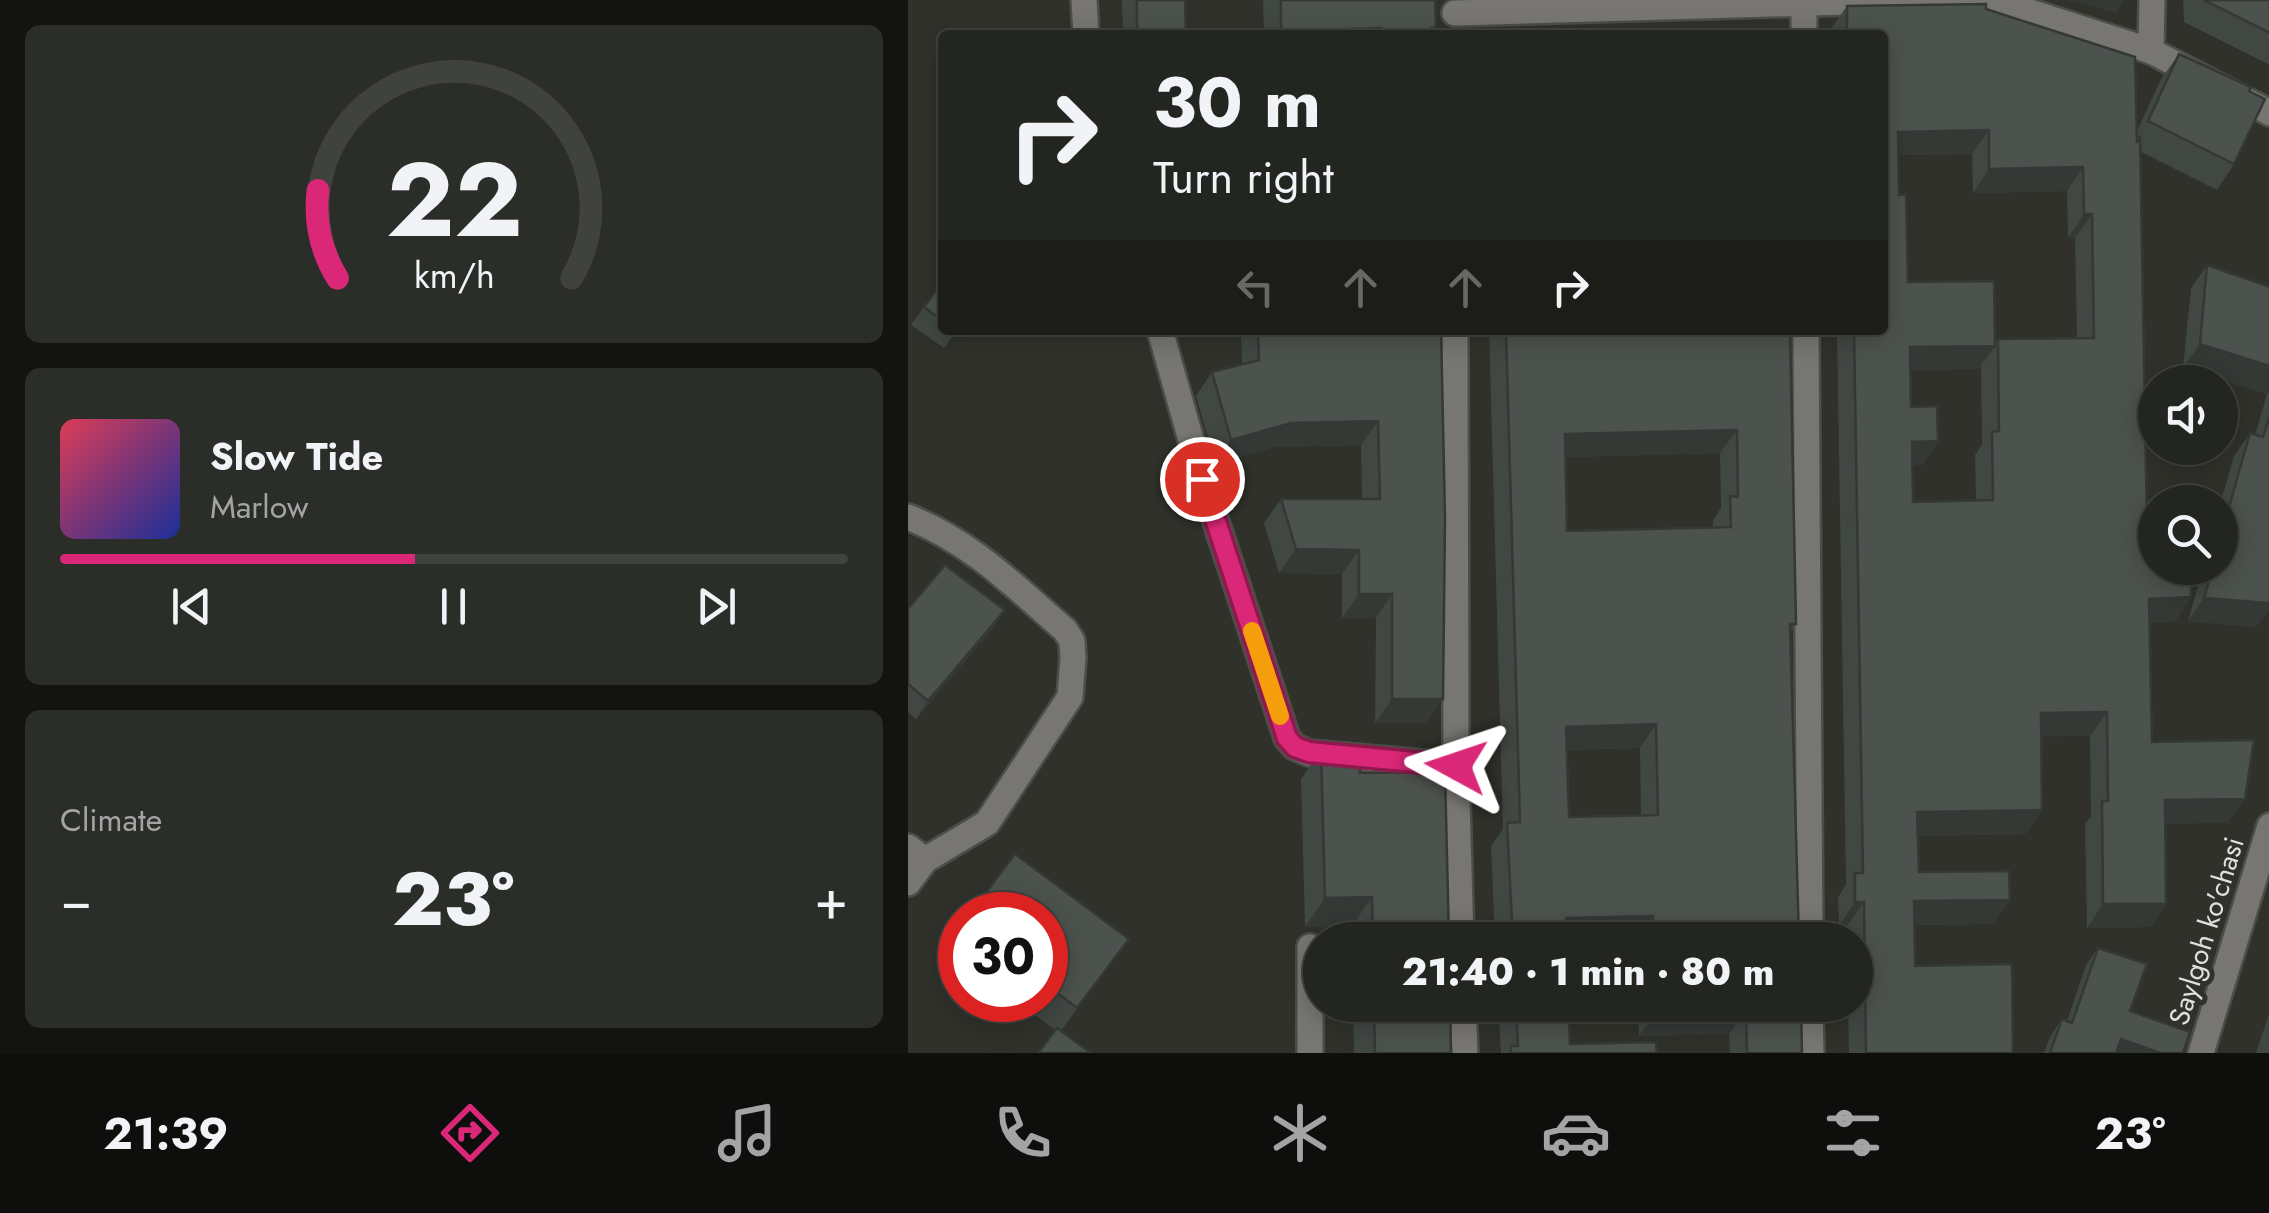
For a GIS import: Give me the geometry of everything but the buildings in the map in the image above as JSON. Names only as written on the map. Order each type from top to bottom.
[{"type":"street","points":[[1084,0],[1086,30]]},
{"type":"street","points":[[1454,16],[1915,0]]},
{"type":"street","points":[[1940,0],[2024,10],[2152,51],[2270,113]]},
{"type":"street","points":[[2152,0],[2152,51]]},
{"type":"street","points":[[1804,2],[1804,30]]},
{"type":"street","points":[[1161,335],[1202,479],[1287,738],[1295,747],[1309,752],[1456,766]]},
{"type":"street","points":[[1455,335],[1456,766],[1461,922]]},
{"type":"street","points":[[1806,335],[1810,922]]},
{"type":"street","points":[[908,518],[937,529],[984,558],[1066,630],[1074,658],[1070,697],[987,823],[916,853],[908,883]]},
{"type":"street","name":"Saylgoh ko'chasi","points":[[2200,1053],[2270,826]]},
{"type":"street","points":[[1310,1022],[1310,1053]]},
{"type":"street","points":[[1464,1022],[1465,1053]]},
{"type":"street","points":[[1810,1022],[1811,1053]]},
{"type":"slow traffic","points":[[1252,631],[1280,716]]},
{"type":"route","points":[[1202,479],[1287,738],[1295,747],[1309,752],[1456,766]]}]
